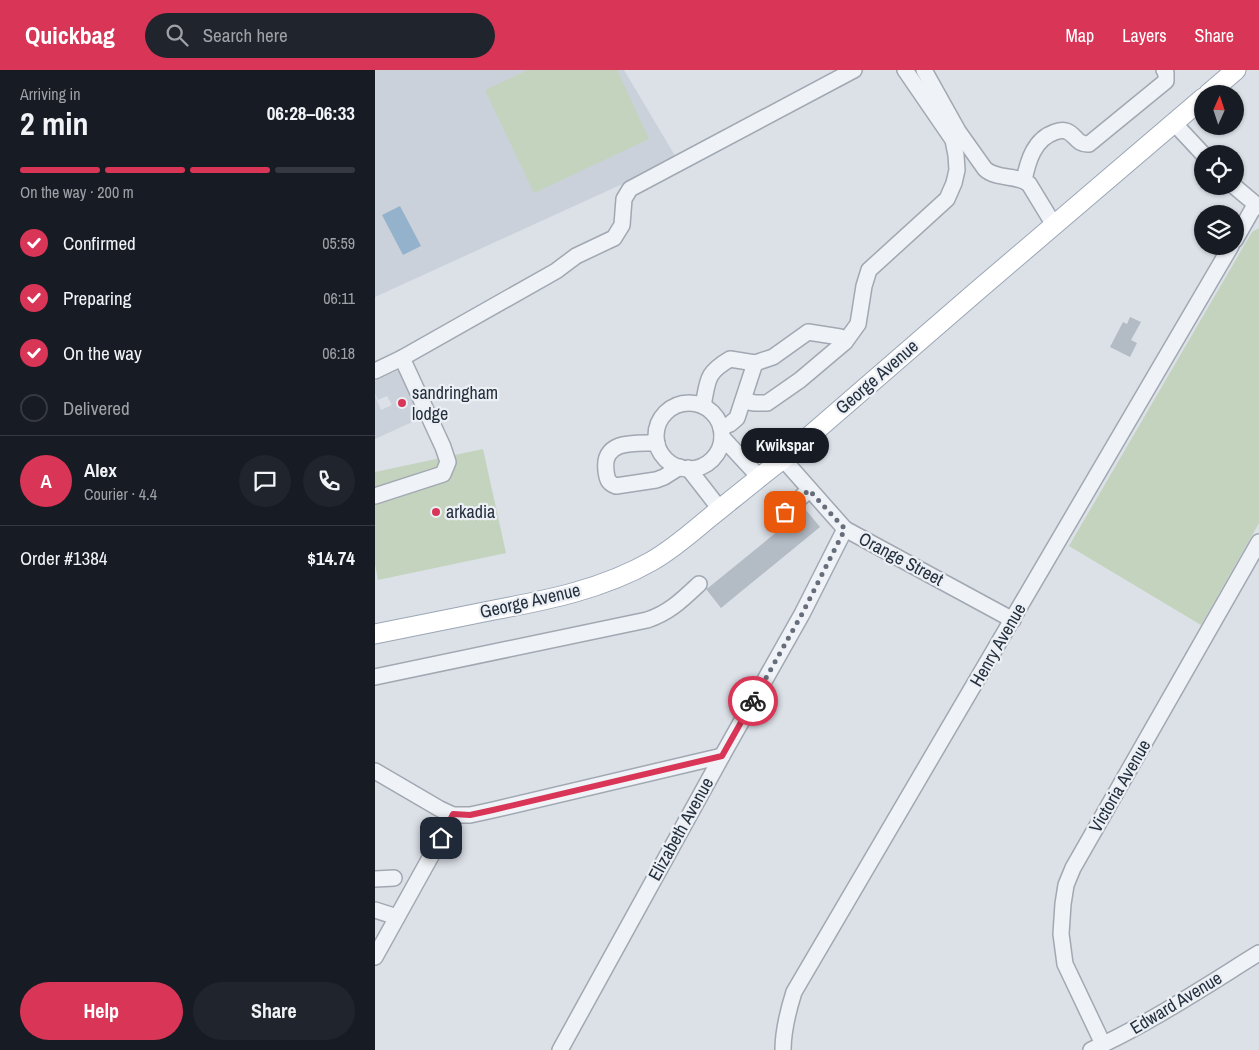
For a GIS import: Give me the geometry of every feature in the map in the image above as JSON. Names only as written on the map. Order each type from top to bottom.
[{"type":"main road","points":[[1218,85],[1236,70]]},
{"type":"main road","name":"George Avenue","points":[[375,634],[579,591],[605,583],[634,570],[672,549],[783,459],[1194,106]]},
{"type":"street","points":[[375,371],[557,271],[576,256],[614,238],[622,225],[624,199],[630,189],[854,70]]},
{"type":"street","points":[[743,401],[767,403],[800,380],[845,342],[858,324],[864,286],[869,270],[947,199],[957,170],[953,140],[905,70]]},
{"type":"street","points":[[924,70],[958,131],[985,169],[990,174],[1024,180],[1029,184],[1054,225]]},
{"type":"street","points":[[1024,180],[1028,162],[1041,140],[1063,130],[1069,132],[1080,143],[1089,144],[1166,81],[1164,70]]},
{"type":"street","points":[[1174,123],[1195,145]]},
{"type":"street","points":[[1244,195],[1257,206],[1244,226]]},
{"type":"street","name":"Henry Avenue","points":[[783,1050],[785,1021],[794,992],[1226,255]]},
{"type":"street","points":[[703,406],[709,376],[719,365],[730,359],[755,364],[773,357],[808,332],[840,337],[845,342]]},
{"type":"street","points":[[375,496],[443,474],[448,462],[443,447],[401,358]]},
{"type":"street","points":[[721,432],[737,418],[755,364]]},
{"type":"street","points":[[690,403],[703,406],[713,413],[718,420],[721,432],[721,445],[717,453],[711,460],[697,468],[684,468],[672,463],[665,458],[657,443],[656,434],[661,418],[673,407],[682,404],[690,403]]},
{"type":"street","points":[[721,432],[759,477]]},
{"type":"street","points":[[657,443],[620,444],[611,451],[607,458],[605,465],[607,480],[616,486],[656,480],[684,468]]},
{"type":"street","name":"Orange Street","points":[[783,459],[845,529],[1013,620]]},
{"type":"street","points":[[684,468],[719,510]]},
{"type":"street","points":[[785,512],[809,490]]},
{"type":"street","name":"Elizabeth Avenue","points":[[560,1050],[802,614],[845,529]]},
{"type":"street","name":"Victoria Avenue","points":[[1097,1047],[1065,964],[1061,934],[1063,904],[1067,885],[1073,868],[1259,542]]},
{"type":"street","points":[[375,677],[647,620],[667,612],[699,584]]},
{"type":"street","points":[[375,772],[440,809],[453,814],[470,815],[722,756]]},
{"type":"street","points":[[375,957],[453,814]]},
{"type":"street","points":[[375,879],[394,878]]},
{"type":"street","points":[[375,910],[397,917]]},
{"type":"street","name":"Edward Avenue","points":[[1097,1047],[1157,1016],[1259,953]]},
{"type":"shaded area","points":[[375,70],[624,70],[677,159],[375,297]]},
{"type":"shaded area","name":"sandringham lodge","points":[[399,370],[421,418],[375,439],[375,396],[381,410],[392,405],[387,396],[378,400],[375,394],[375,381]]},
{"type":"green space","points":[[528,70],[617,70],[649,139],[534,193],[485,90]]},
{"type":"green space","points":[[1259,228],[1259,523],[1201,625],[1069,546],[1239,255],[1244,255],[1244,246],[1252,232]]},
{"type":"green space","name":"arkadia","points":[[483,449],[506,553],[378,580],[375,564],[375,472]]},
{"type":"water","points":[[400,206],[421,246],[403,255],[382,215]]},
{"type":"building","points":[[1130,317],[1141,322],[1131,340],[1137,343],[1130,357],[1110,347],[1123,322],[1127,324]]},
{"type":"building","points":[[805,509],[820,527],[721,608],[706,589]]},
{"type":"way so far","points":[[753,701],[802,614],[845,529],[809,490],[785,512]]},
{"type":"place","name":"sandringham lodge","points":[[402,403]]},
{"type":"place","name":"arkadia","points":[[436,512]]},
{"type":"place","name":"Kwikspar","points":[[785,512]]},
{"type":"route","points":[[441,838],[453,814],[458,816],[470,815],[722,756],[753,701]]}]
